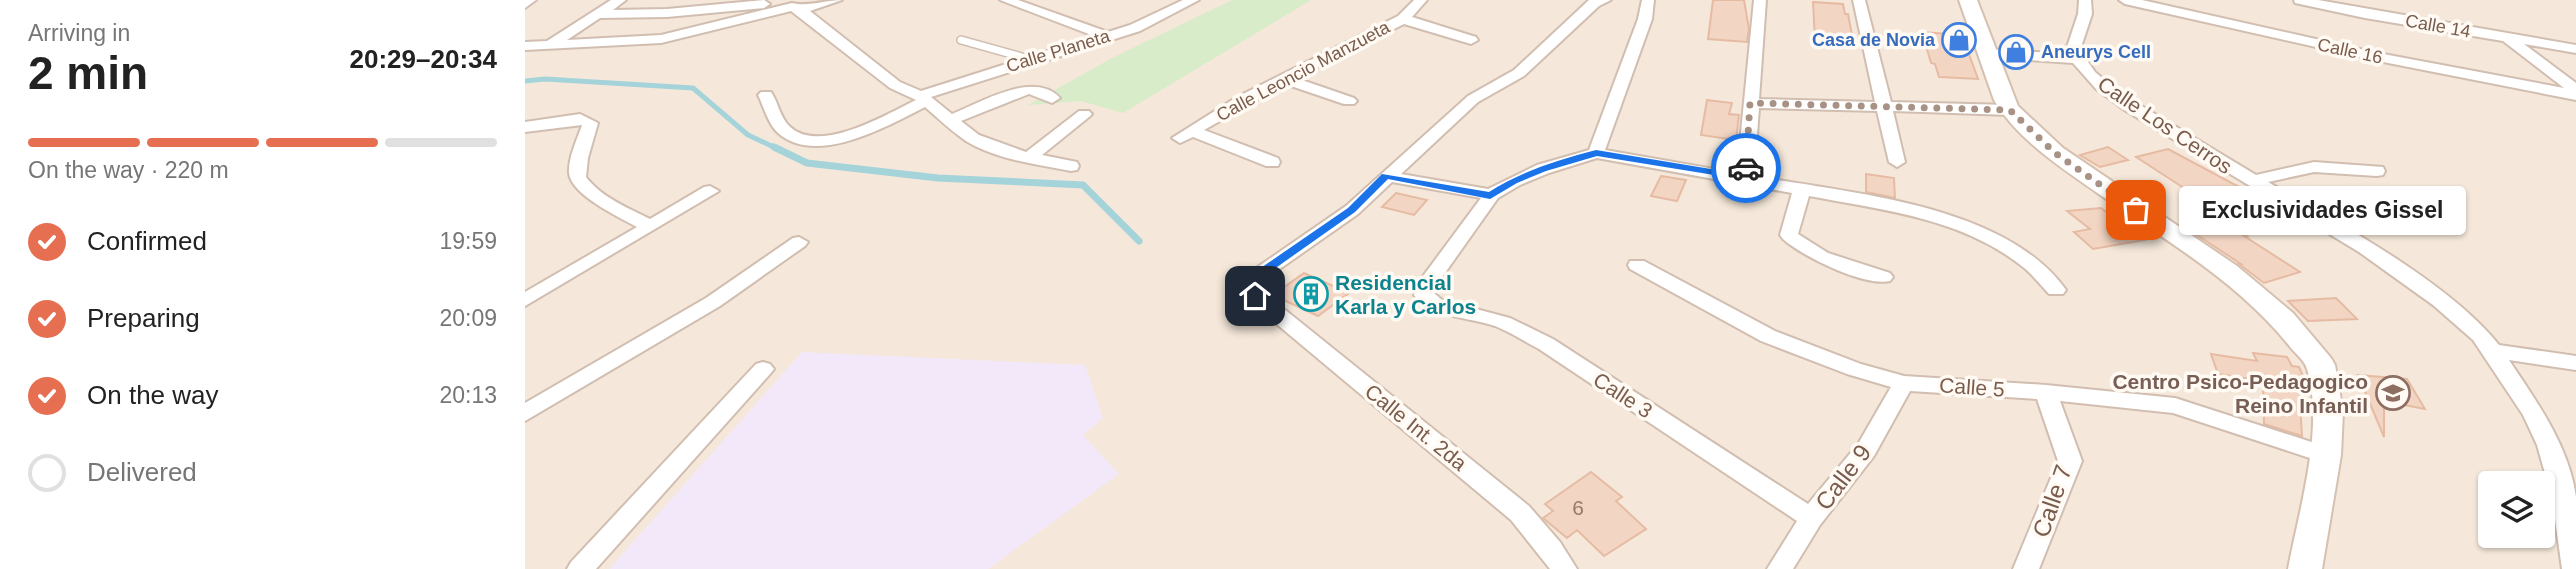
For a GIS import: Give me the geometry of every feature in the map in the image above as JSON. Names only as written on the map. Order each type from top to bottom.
[{"type":"street","points":[[525,4],[530,0]]},
{"type":"street","points":[[550,44],[620,0]]},
{"type":"street","points":[[525,46],[661,39],[836,0]]},
{"type":"street","points":[[1006,0],[1107,36]]},
{"type":"street","name":"Calle Planeta","points":[[766,95],[782,127],[795,138],[820,142],[860,132],[922,99],[1029,60],[1159,19],[1193,0]]},
{"type":"street","name":"Calle Leoncio Manzueta","points":[[1272,162],[1186,134],[1283,79],[1403,19],[1421,0]]},
{"type":"street","points":[[1386,176],[1473,99],[1508,81],[1594,3],[1605,0]]},
{"type":"street","points":[[1596,153],[1645,19],[1648,0]]},
{"type":"street","points":[[1745,177],[1760,0]]},
{"type":"street","points":[[1859,0],[1897,162]]},
{"type":"street","points":[[1968,0],[2010,110],[2055,153],[2228,271],[2283,319],[2321,365],[2328,412],[2325,455],[2305,569]]},
{"type":"street","points":[[1986,53],[2076,59],[2073,50],[2085,13],[2085,0]]},
{"type":"street","name":"Calle 16","points":[[2125,0],[2378,57],[2576,93]]},
{"type":"street","name":"Calle 14","points":[[2300,0],[2576,49]]},
{"type":"street","points":[[597,14],[667,13],[772,3],[796,9],[894,85],[922,99],[973,138],[1012,154],[1072,166]]},
{"type":"street","points":[[1403,19],[1471,40]]},
{"type":"street","points":[[2507,38],[2576,93]]},
{"type":"street","name":"Calle Los Cerros","points":[[2076,59],[2095,80],[2130,106],[2309,214],[2427,292],[2475,331],[2493,351],[2542,430],[2575,553]]},
{"type":"street","points":[[1283,79],[1349,101]]},
{"type":"street","points":[[948,121],[1027,90],[1036,90],[1052,98]]},
{"type":"street","points":[[1750,103],[2010,110]]},
{"type":"street","points":[[1030,157],[1084,114]]},
{"type":"street","points":[[525,127],[580,119],[590,123],[577,170],[578,178],[586,188],[649,226]]},
{"type":"street","points":[[1386,176],[1490,195],[1543,169],[1596,153],[1745,177],[1909,209],[1975,229],[2030,263],[2056,290]]},
{"type":"street","points":[[2252,182],[2291,168],[2329,165],[2377,171]]},
{"type":"street","name":"Calle Int. 2da","points":[[1386,176],[1352,210],[1256,277],[1251,286],[1255,296],[1520,513],[1551,549],[1564,569]]},
{"type":"street","points":[[1802,190],[1789,235],[1802,249],[1883,277]]},
{"type":"street","points":[[525,300],[710,191]]},
{"type":"street","name":"Calle 3","points":[[1490,195],[1483,210],[1425,287],[1424,295],[1435,304],[1503,321],[1546,344],[1811,518]]},
{"type":"street","points":[[525,413],[713,302],[799,242]]},
{"type":"street","name":"Calle 5","points":[[1637,265],[1768,335],[1854,369],[1904,383],[2046,392],[2175,406],[2325,455]]},
{"type":"street","points":[[2493,351],[2576,363]]},
{"type":"street","points":[[580,569],[763,369]]},
{"type":"street","name":"Calle 9","points":[[1780,569],[1811,518],[1866,450],[1904,383]]},
{"type":"street","name":"Calle 7","points":[[2026,569],[2070,461],[2046,392]]},
{"type":"lane","points":[[961,40],[1029,60]]},
{"type":"shaded area","points":[[525,0],[2576,0],[2576,569],[525,569]]},
{"type":"shaded area","points":[[802,352],[1085,365],[1103,418],[1083,435],[1119,474],[988,569],[609,569]]},
{"type":"green space","points":[[1232,0],[1311,0],[1123,113],[1081,101],[1028,105],[1112,58]]},
{"type":"building","points":[[1713,0],[1744,0],[1749,29],[1747,42],[1708,39]]},
{"type":"building","points":[[1813,2],[1843,4],[1845,14],[1848,14],[1853,40],[1849,40],[1849,43],[1815,41]]},
{"type":"building","points":[[1922,32],[1962,35],[1978,79],[1939,77],[1935,64],[1931,63]]},
{"type":"building","points":[[1707,100],[1732,103],[1729,114],[1739,115],[1736,140],[1701,135]]},
{"type":"building","points":[[2108,147],[2128,160],[2100,167],[2080,155]]},
{"type":"building","points":[[2168,149],[2270,205],[2227,216],[2136,157]]},
{"type":"building","points":[[1866,174],[1894,178],[1895,198],[1866,192]]},
{"type":"building","points":[[1661,176],[1686,180],[1677,201],[1651,196]]},
{"type":"building","points":[[1396,193],[1427,200],[1414,215],[1382,207]]},
{"type":"building","points":[[2101,208],[2145,240],[2093,249],[2074,232],[2090,229],[2067,211]]},
{"type":"building","points":[[2225,221],[2300,272],[2264,283],[2241,264],[2191,231]]},
{"type":"building","name":"Residencial Karla y Carlos","points":[[1304,273],[1349,293],[1318,316],[1273,295]]},
{"type":"building","points":[[2336,298],[2357,319],[2308,321],[2288,301]]},
{"type":"building","points":[[2253,353],[2287,357],[2292,366],[2299,367],[2308,387],[2299,386],[2302,436],[2264,424],[2263,381],[2218,374],[2211,354],[2257,361]]},
{"type":"building","name":"Centro Psico-Pedagogico Reino Infantil","points":[[2358,375],[2407,379],[2425,409],[2384,401],[2384,437]]},
{"type":"building","points":[[1591,472],[1622,497],[1616,501],[1646,529],[1604,556],[1577,530],[1567,538],[1543,518],[1553,511],[1545,504]]},
{"type":"waterway","points":[[525,81],[545,79],[693,88],[748,135],[778,149]]},
{"type":"waterway","points":[[774,147],[807,163],[938,178],[1083,185],[1139,241]]},
{"type":"way so far","points":[[1746,168],[1750,103],[2010,110],[2055,153],[2136,210]]},
{"type":"place","name":"Casa de Novia","points":[[1959,40]]},
{"type":"place","name":"Aneurys Cell","points":[[2016,52]]},
{"type":"place","name":"Exclusividades Gissel","points":[[2136,210]]},
{"type":"place","name":"Residencial Karla y Carlos","points":[[1311,294]]},
{"type":"place","name":"Centro Psico-Pedagogico Reino Infantil","points":[[2393,393]]},
{"type":"route","points":[[1255,296],[1251,286],[1256,277],[1352,210],[1386,176],[1490,195],[1543,169],[1596,153],[1745,177],[1746,168]]}]
